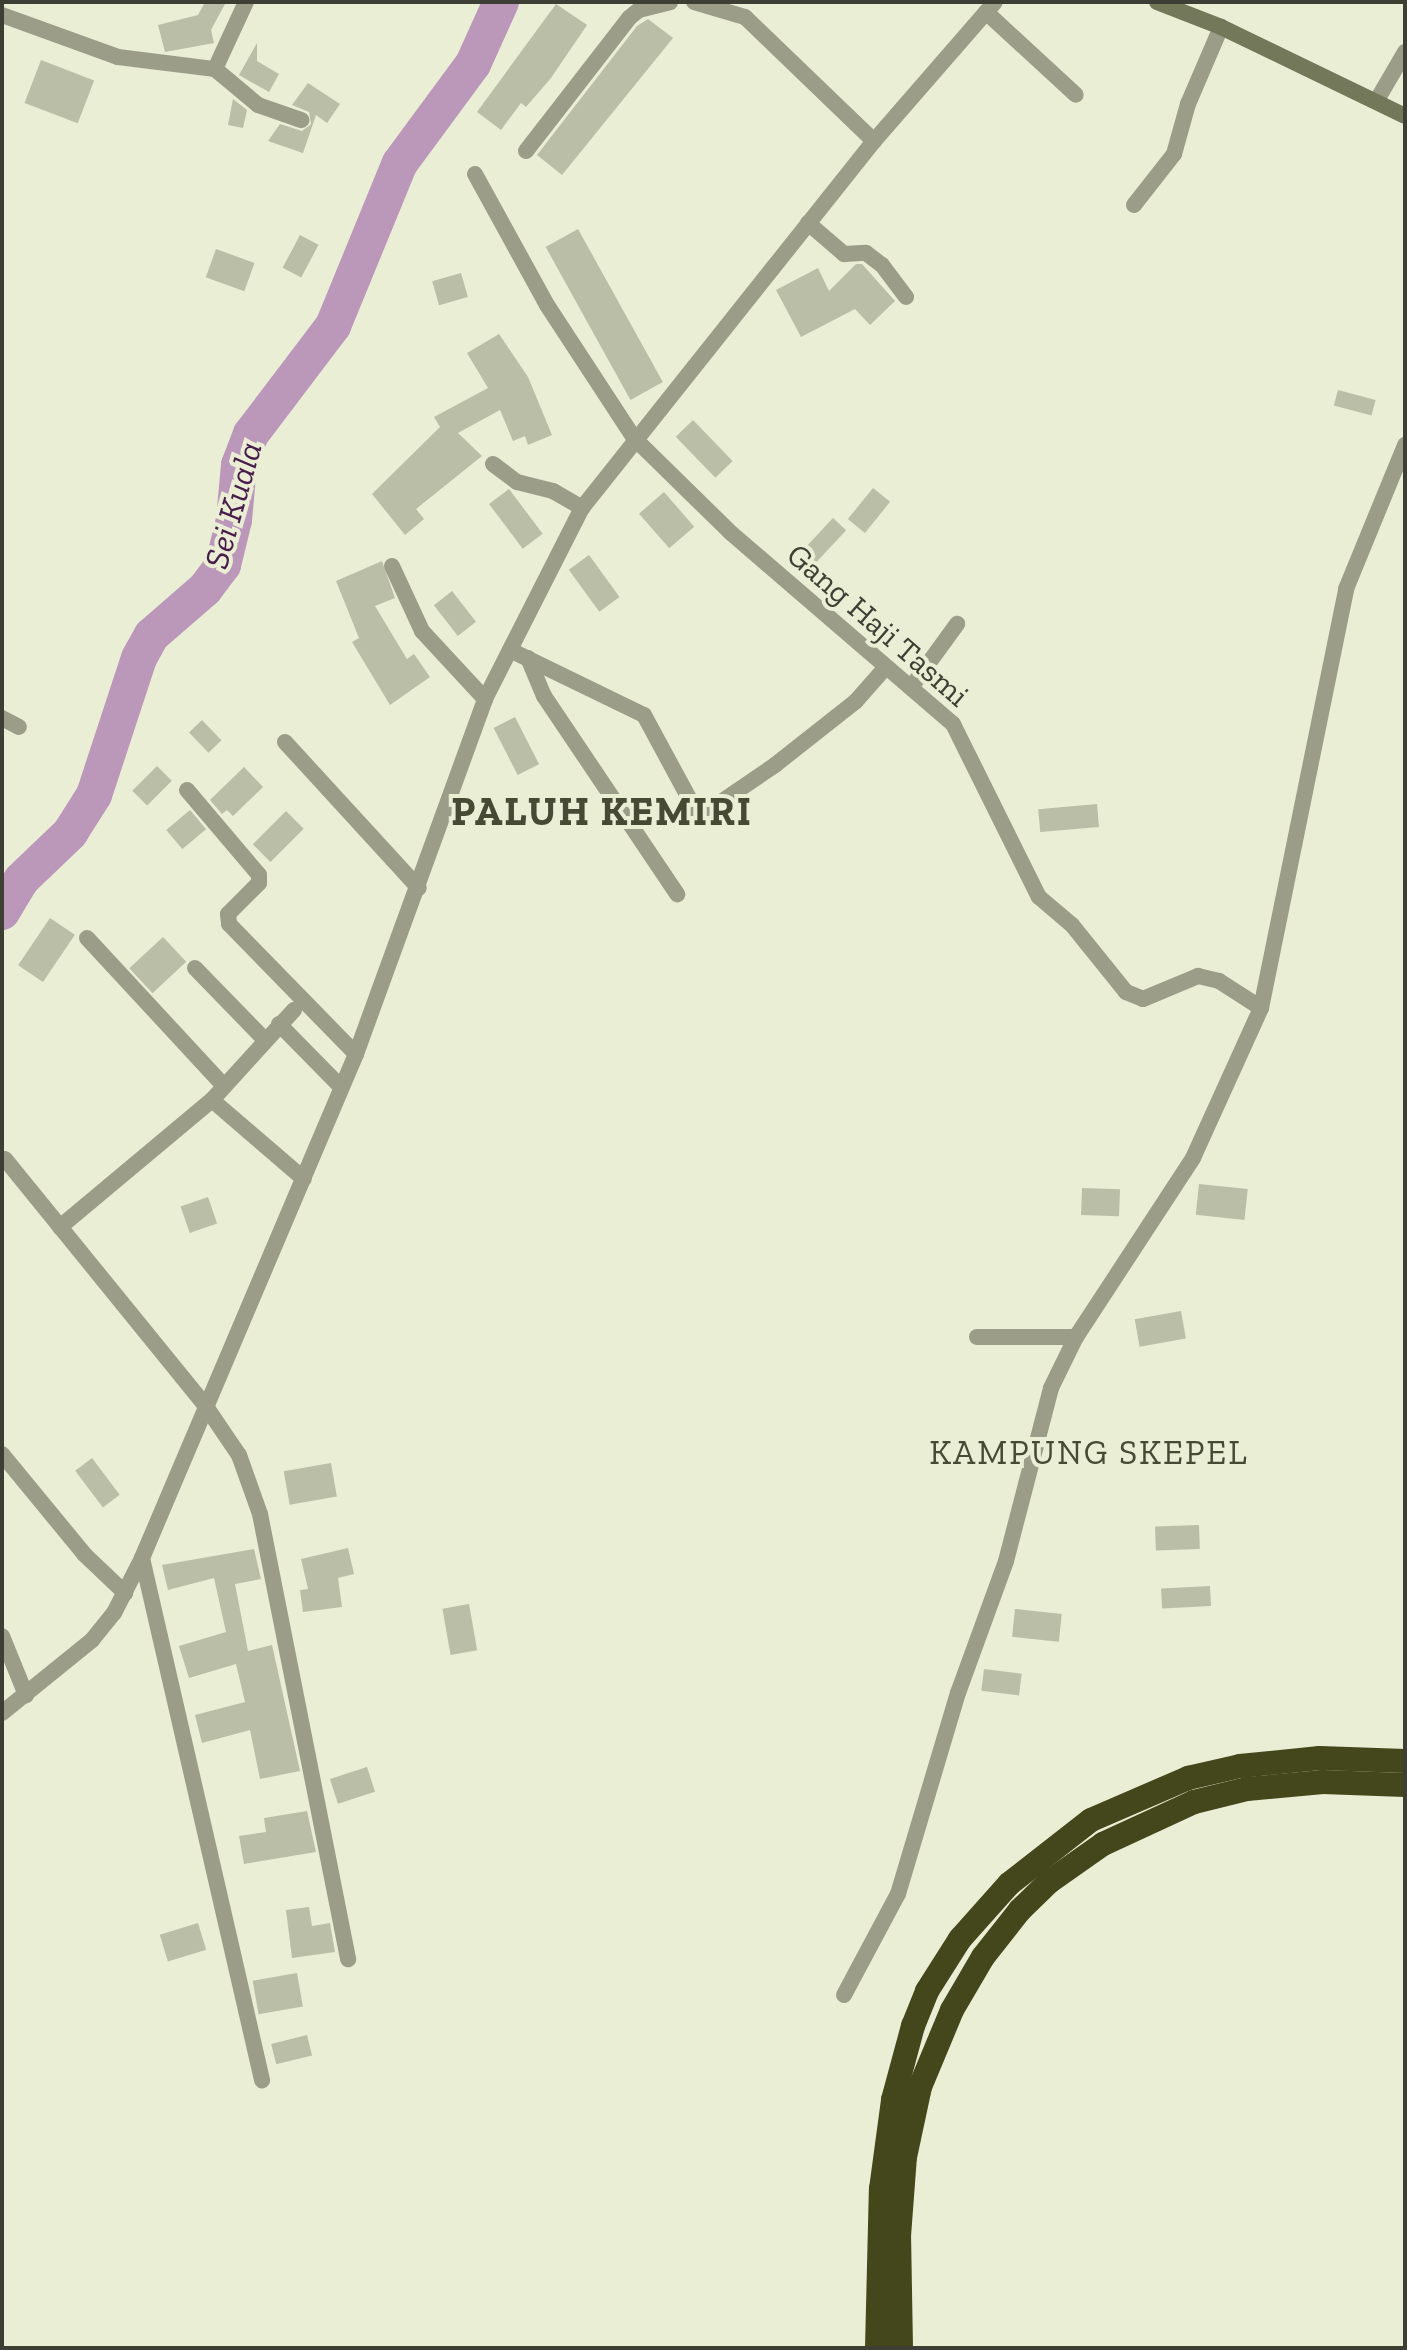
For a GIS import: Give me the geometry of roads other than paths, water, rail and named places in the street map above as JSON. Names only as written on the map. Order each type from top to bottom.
[{"type":"highway","points":[[877,2348],[881,2189],[893,2100],[913,2026],[927,1991],[960,1939],[1009,1884],[1091,1820],[1188,1778],[1240,1766],[1320,1758],[1405,1761]]},
{"type":"highway","points":[[901,2348],[899,2236],[905,2157],[920,2087],[952,2010],[983,1957],[1020,1910],[1049,1882],[1103,1844],[1194,1802],[1247,1789],[1323,1782],[1405,1785]]},
{"type":"main road","points":[[1157,2],[1221,27],[1405,116]]},
{"type":"street","points":[[215,69],[246,2]]},
{"type":"street","points":[[526,151],[629,18],[639,10],[670,2]]},
{"type":"street","points":[[694,2],[745,17],[874,141]]},
{"type":"street","points":[[2,1713],[92,1640],[125,1593],[142,1558],[356,1054],[419,888],[485,699],[582,508],[634,438],[874,141],[990,7],[1076,95]]},
{"type":"street","points":[[2,15],[118,57],[215,69],[258,105],[301,120]]},
{"type":"street","points":[[1134,205],[1174,154],[1188,104],[1221,27]]},
{"type":"street","points":[[1377,100],[1405,52]]},
{"type":"street","name":"Gang Haji Tasmi","points":[[475,174],[547,305],[634,438],[731,533],[953,724],[1039,897],[1072,925],[1126,992],[1143,999],[1207,977],[1261,1008]]},
{"type":"street","points":[[808,223],[844,254],[866,253],[874,259],[906,297]]},
{"type":"street","points":[[844,1995],[898,1894],[958,1693],[1006,1561],[1051,1388],[1076,1337],[1193,1158],[1261,1008],[1346,589],[1405,445]]},
{"type":"street","points":[[493,464],[517,482],[553,491],[582,508]]},
{"type":"street","points":[[392,566],[422,631],[485,699]]},
{"type":"street","points":[[912,686],[957,624]]},
{"type":"street","points":[[510,650],[644,715],[696,811],[715,806],[775,765],[856,701],[885,668]]},
{"type":"street","points":[[528,658],[544,696],[677,894]]},
{"type":"street","points":[[2,718],[19,727]]},
{"type":"street","points":[[285,742],[419,888]]},
{"type":"street","points":[[187,790],[259,875],[259,883],[228,914],[229,924],[356,1054]]},
{"type":"street","points":[[87,938],[224,1086]]},
{"type":"street","points":[[195,968],[265,1040]]},
{"type":"street","points":[[60,1227],[212,1100],[294,1010]]},
{"type":"street","points":[[279,1024],[341,1087]]},
{"type":"street","points":[[212,1100],[304,1179]]},
{"type":"street","points":[[5,1159],[207,1408],[239,1455],[260,1514],[348,1959]]},
{"type":"street","points":[[977,1337],[1076,1337]]},
{"type":"street","points":[[2,1454],[84,1554],[125,1593]]},
{"type":"street","points":[[142,1558],[262,2080]]},
{"type":"street","points":[[2,1636],[26,1695]]},
{"type":"waterway","name":"Sei Kuala","points":[[2,912],[21,880],[70,833],[94,795],[139,658],[152,635],[205,589],[223,565],[234,520],[239,465],[251,434],[333,326],[400,163],[473,64],[501,2]]},
{"type":"district","name":"PALUH KEMIRI","points":[[602,811]]},
{"type":"district","name":"KAMPUNG SKEPEL","points":[[1089,1453]]}]
